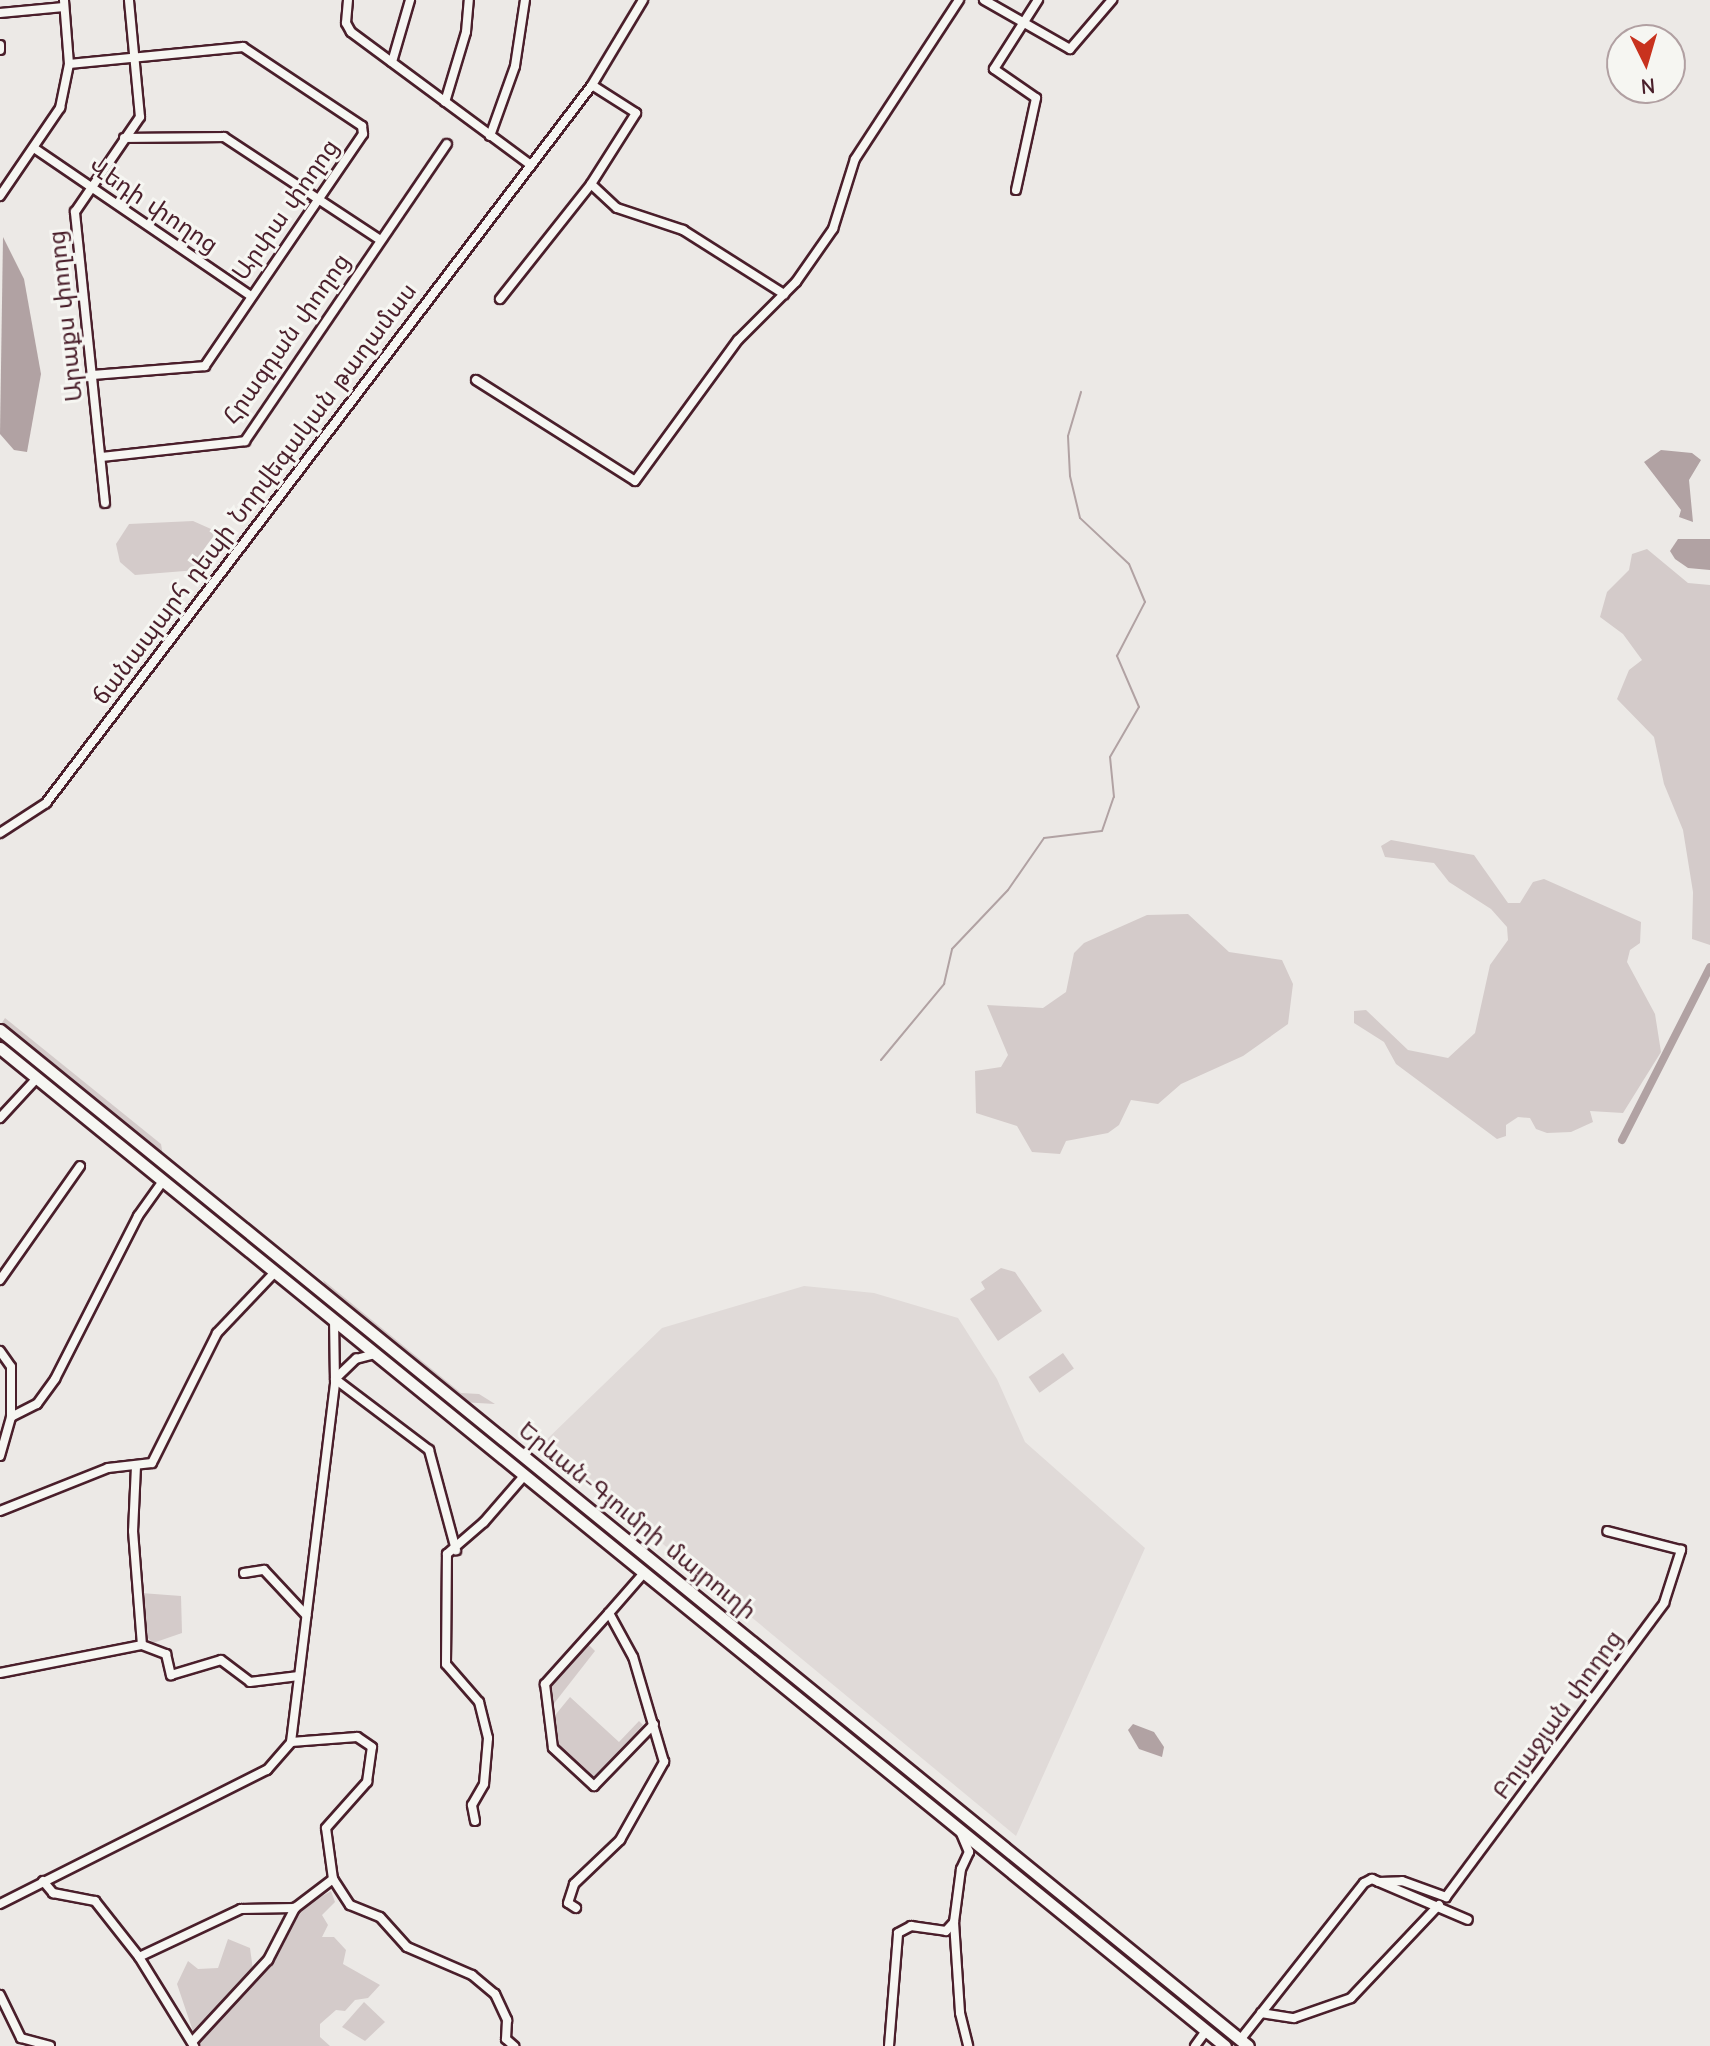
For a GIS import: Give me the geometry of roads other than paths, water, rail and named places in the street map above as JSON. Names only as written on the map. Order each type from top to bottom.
[{"type":"highway","name":"Երևան-Գյումրի մայրուղի","points":[[0,1030],[1244,2043]]},
{"type":"highway","name":"Երևան-Գյումրի մայրուղի","points":[[0,1048],[1225,2046]]},
{"type":"highway","points":[[645,1575],[656,1565]]},
{"type":"street","name":"Արաքս փողոց","points":[[105,503],[75,212],[140,117],[129,0]]},
{"type":"street","points":[[348,0],[351,32],[531,165]]},
{"type":"street","points":[[392,62],[410,0]]},
{"type":"street","points":[[445,102],[466,32],[469,0]]},
{"type":"street","points":[[490,136],[515,66],[525,0]]},
{"type":"street","name":"ճանապարհ դեպի Նորվեգական թաղամաս","points":[[0,833],[46,803],[592,85],[643,0]]},
{"type":"street","points":[[476,380],[635,481],[738,340],[784,294],[833,229],[855,159],[959,0]]},
{"type":"street","points":[[984,0],[1070,49],[1112,0]]},
{"type":"street","points":[[1016,190],[1036,98],[994,69],[1038,0]]},
{"type":"street","points":[[0,13],[64,3],[69,64],[60,108],[0,196]]},
{"type":"street","name":"Արփա փողոց","points":[[69,64],[243,47],[362,126],[363,134],[205,366],[93,375]]},
{"type":"street","points":[[500,299],[591,184],[636,113],[592,85]]},
{"type":"street","points":[[124,138],[224,137],[380,240]]},
{"type":"street","name":"Հրազդան փողոց","points":[[101,457],[245,441],[447,144]]},
{"type":"street","name":"Վեդի փողոց","points":[[34,148],[251,296]]},
{"type":"street","points":[[591,184],[617,208],[683,230],[784,294]]},
{"type":"street","points":[[0,1118],[37,1078]]},
{"type":"street","points":[[0,1280],[80,1166]]},
{"type":"street","points":[[11,1417],[37,1404],[55,1379],[138,1216],[163,1181]]},
{"type":"street","points":[[0,1511],[108,1468],[152,1463],[217,1333],[275,1272]]},
{"type":"street","points":[[0,1904],[267,1770],[291,1742],[335,1379],[334,1321]]},
{"type":"street","points":[[0,1351],[11,1367],[11,1417],[0,1456]]},
{"type":"street","points":[[335,1379],[356,1359],[375,1354]]},
{"type":"street","points":[[335,1379],[429,1450],[456,1550]]},
{"type":"street","points":[[136,1466],[133,1531],[142,1645]]},
{"type":"street","points":[[475,1821],[472,1805],[484,1784],[488,1738],[479,1702],[446,1664],[447,1554],[456,1550],[524,1476]]},
{"type":"street","name":"Բոյաջյան փողոց","points":[[1379,1882],[1402,1881],[1446,1897],[1664,1603],[1681,1550],[1607,1531]]},
{"type":"street","points":[[244,1573],[264,1570],[306,1615]]},
{"type":"street","points":[[645,1575],[545,1684],[553,1748],[594,1786],[654,1724]]},
{"type":"street","points":[[576,1908],[568,1903],[574,1884],[620,1840],[664,1762],[633,1657],[609,1613]]},
{"type":"street","points":[[0,1673],[142,1645],[166,1654],[171,1675],[221,1660],[250,1682],[299,1676]]},
{"type":"street","points":[[291,1742],[357,1737],[372,1747],[367,1782],[326,1828],[333,1879],[350,1905],[380,1917],[407,1947],[472,1975],[495,1994],[507,2020],[506,2039],[514,2046]]},
{"type":"street","points":[[959,1830],[969,1852],[961,1869],[954,1922],[960,2013],[968,2046]]},
{"type":"street","points":[[43,1881],[53,1893],[95,1901],[139,1957],[193,2044],[268,1960],[295,1908],[333,1879]]},
{"type":"street","points":[[1244,2043],[1261,2013],[1364,1883],[1379,1882],[1439,1905],[1468,1920]]},
{"type":"street","points":[[1261,2013],[1294,2018],[1351,1998],[1439,1905]]},
{"type":"street","points":[[139,1957],[241,1909],[295,1908]]},
{"type":"street","points":[[889,2046],[898,1933],[911,1926],[946,1931],[954,1922]]},
{"type":"street","points":[[0,1995],[21,2038],[26,2043],[50,2046]]},
{"type":"street","points":[[1195,2046],[1206,2031]]},
{"type":"waterway","points":[[881,1060],[944,984],[952,949],[1008,890],[1044,838],[1102,831],[1114,797],[1110,757],[1139,707],[1117,656],[1145,602],[1129,564],[1080,518],[1070,476],[1068,436],[1081,392]]},
{"type":"waterway","points":[[1622,1140],[1710,967]]}]
